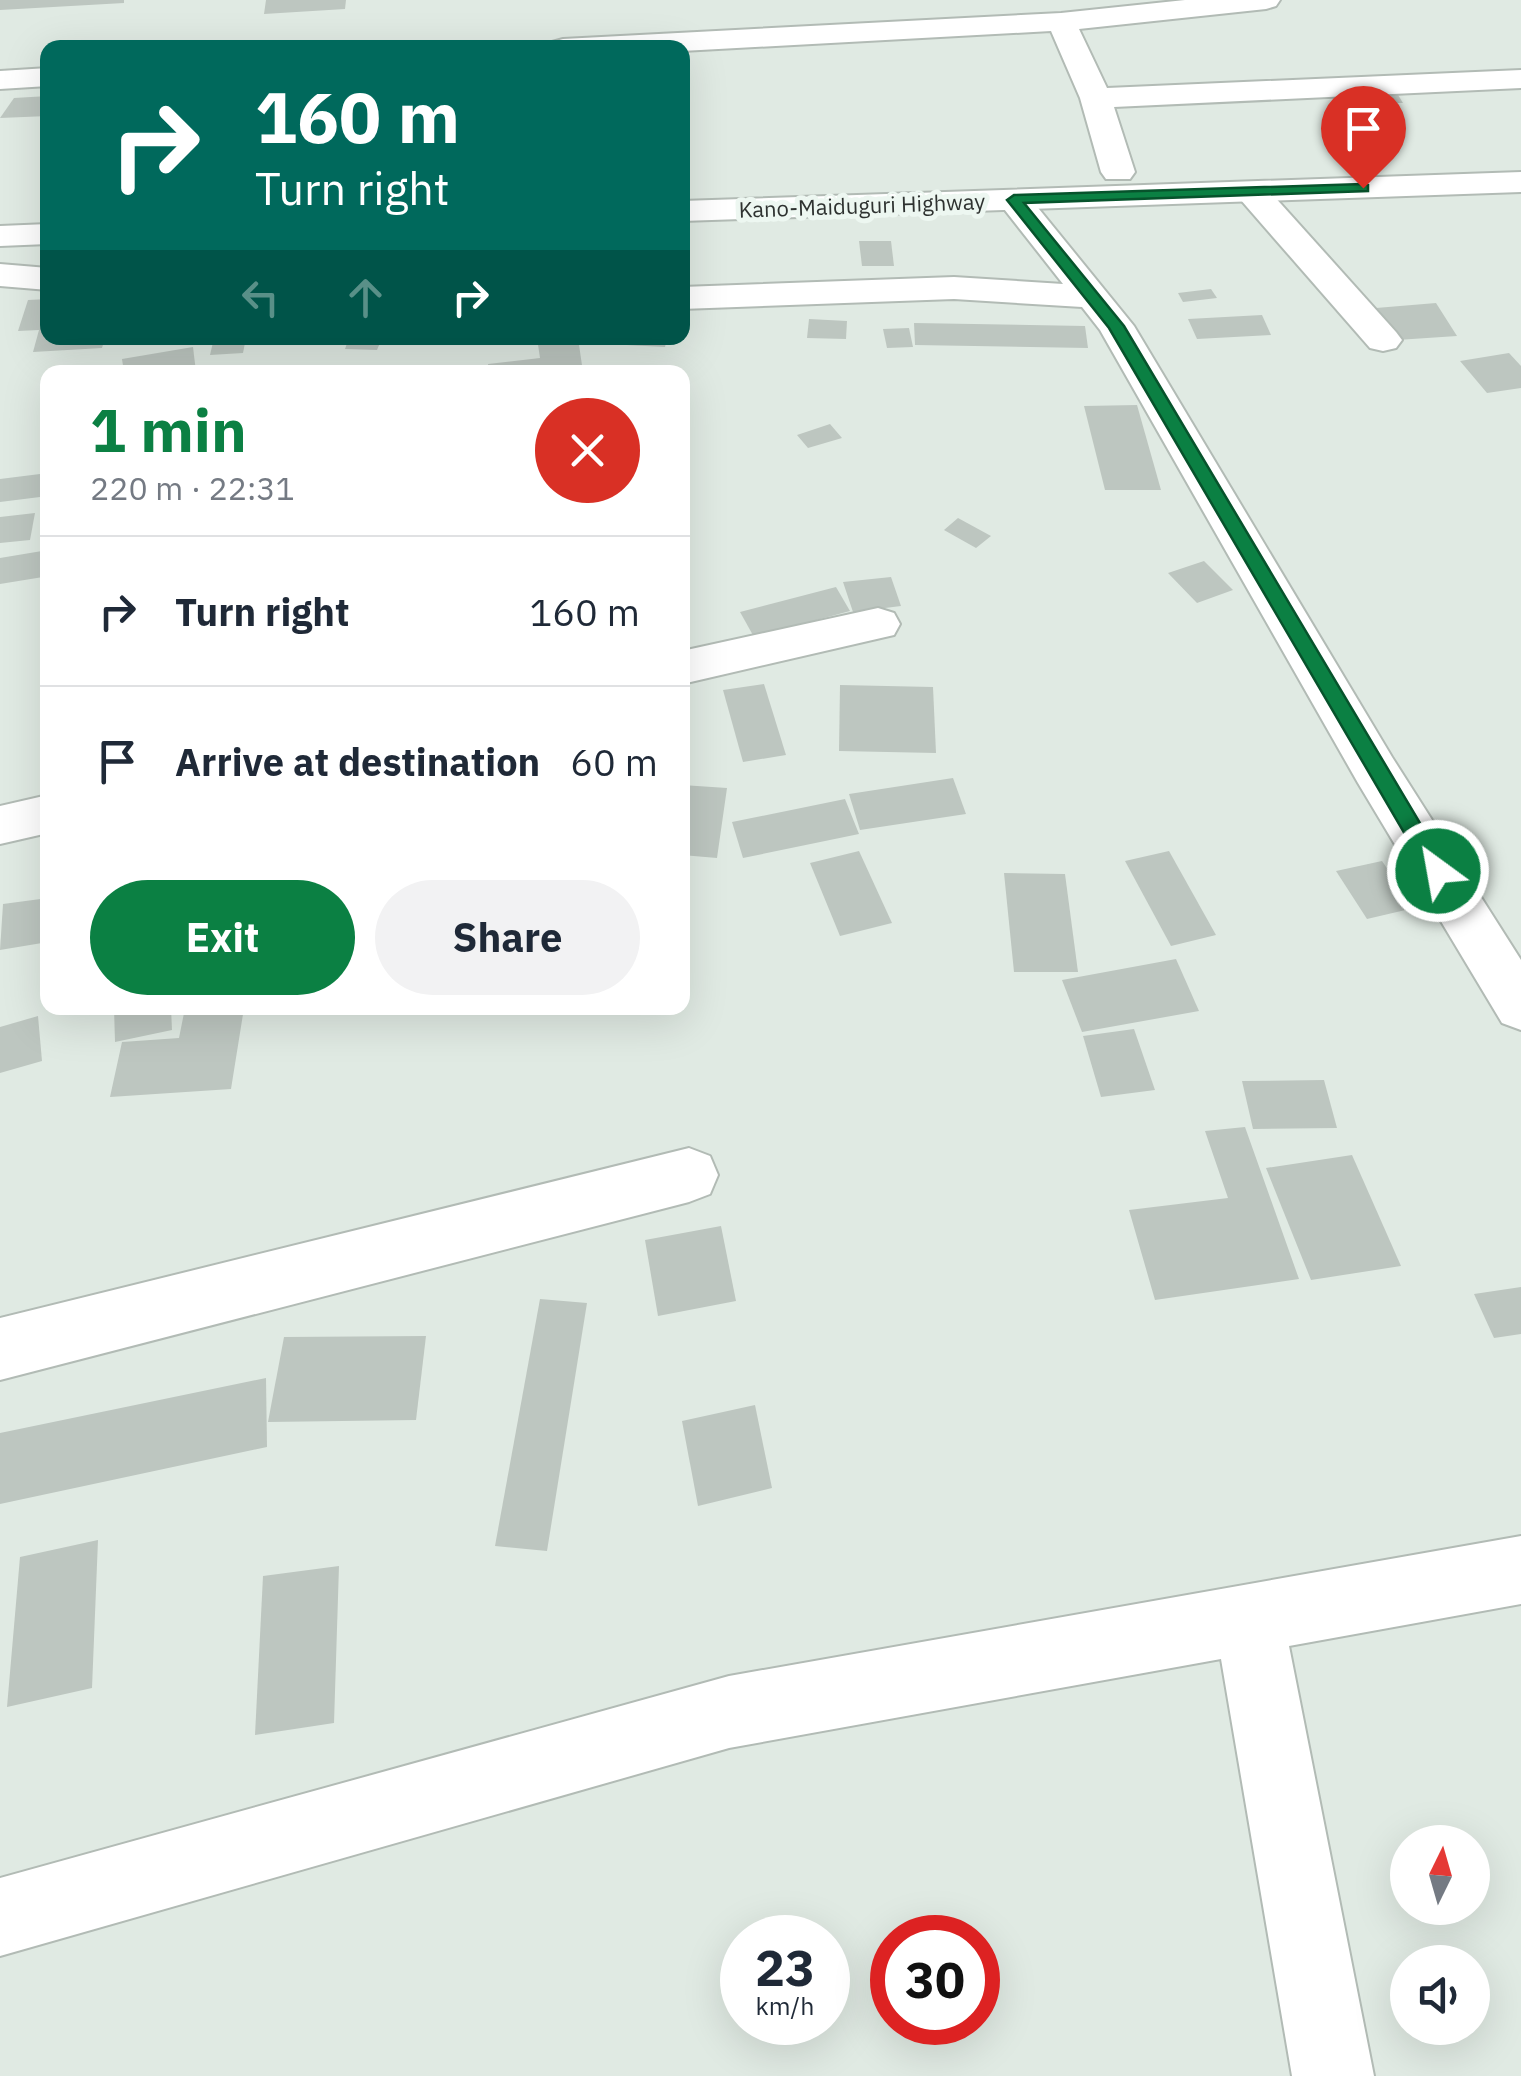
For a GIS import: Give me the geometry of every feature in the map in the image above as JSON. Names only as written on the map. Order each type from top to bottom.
[{"type":"main road","points":[[624,40],[709,29],[1061,22],[1266,0]]},
{"type":"main road","points":[[1061,22],[1096,98],[1118,172]]},
{"type":"main road","points":[[0,80],[40,78]]},
{"type":"main road","points":[[1096,98],[1521,79]]},
{"type":"main road","name":"Kano-Maiduguri Highway","points":[[690,187],[1521,158]]},
{"type":"main road","name":"Kano-Maiduguri Highway","points":[[690,211],[1521,182]]},
{"type":"main road","points":[[1252,192],[1382,340]]},
{"type":"main road","points":[[1014,200],[1116,326],[1375,770],[1521,1007]]},
{"type":"main road","points":[[0,211],[40,210]]},
{"type":"main road","points":[[0,236],[40,234]]},
{"type":"main road","points":[[0,276],[40,278]]},
{"type":"main road","points":[[690,298],[954,288],[1093,297]]},
{"type":"main road","points":[[690,666],[878,624]]},
{"type":"main road","points":[[0,825],[40,816]]},
{"type":"main road","points":[[0,1349],[689,1175]]},
{"type":"main road","points":[[0,1917],[729,1712],[1521,1570]]},
{"type":"main road","points":[[1249,1618],[1334,2076]]},
{"type":"building","points":[[0,0],[124,0],[124,3],[0,10]]},
{"type":"building","points":[[266,0],[346,0],[345,9],[264,14]]},
{"type":"building","points":[[1368,90],[1395,90],[1403,103],[1375,103]]},
{"type":"building","points":[[40,96],[40,116],[0,118],[14,98]]},
{"type":"building","points":[[859,241],[891,241],[894,266],[862,266]]},
{"type":"building","points":[[1211,289],[1217,298],[1183,302],[1178,293]]},
{"type":"building","points":[[40,299],[40,345],[103,345],[102,348],[33,352],[39,330],[18,331],[28,300]]},
{"type":"building","points":[[1436,303],[1457,336],[1397,340],[1376,308]]},
{"type":"building","points":[[1262,315],[1271,335],[1197,339],[1188,319]]},
{"type":"building","points":[[809,319],[847,321],[846,339],[807,338]]},
{"type":"building","points":[[914,323],[1085,326],[1088,348],[915,345]]},
{"type":"building","points":[[909,328],[913,347],[887,348],[883,329]]},
{"type":"building","points":[[212,345],[245,345],[243,353],[210,355]]},
{"type":"building","points":[[346,345],[379,345],[377,350],[345,349]]},
{"type":"building","points":[[538,345],[579,345],[582,365],[488,365],[488,364],[540,358]]},
{"type":"building","points":[[193,347],[195,365],[123,365],[122,359]]},
{"type":"building","points":[[1509,353],[1521,366],[1521,388],[1487,393],[1460,361]]},
{"type":"building","points":[[1137,405],[1161,490],[1105,490],[1084,406]]},
{"type":"building","points":[[830,424],[842,438],[808,448],[797,435]]},
{"type":"building","points":[[40,474],[40,497],[0,502],[0,479]]},
{"type":"building","points":[[35,513],[30,540],[0,543],[0,517]]},
{"type":"building","points":[[958,518],[991,536],[976,548],[944,530]]},
{"type":"building","points":[[40,551],[40,577],[0,584],[0,558]]},
{"type":"building","points":[[1204,561],[1233,590],[1197,603],[1168,573]]},
{"type":"building","points":[[891,577],[901,606],[853,612],[843,582]]},
{"type":"building","points":[[836,587],[850,611],[754,637],[740,612]]},
{"type":"building","points":[[764,684],[786,755],[743,762],[723,690]]},
{"type":"building","points":[[840,685],[933,687],[936,753],[839,751]]},
{"type":"building","points":[[953,778],[966,814],[860,830],[849,794]]},
{"type":"building","points":[[690,786],[727,788],[717,858],[690,856]]},
{"type":"building","points":[[845,799],[859,834],[743,858],[732,822]]},
{"type":"building","points":[[859,851],[892,923],[840,936],[810,863]]},
{"type":"building","points":[[1169,851],[1216,935],[1171,946],[1125,861]]},
{"type":"building","points":[[1382,861],[1414,908],[1367,919],[1336,871]]},
{"type":"building","points":[[1004,873],[1065,874],[1078,972],[1014,972]]},
{"type":"building","points":[[40,899],[40,943],[0,950],[3,904]]},
{"type":"building","points":[[1176,959],[1199,1011],[1082,1032],[1062,980]]},
{"type":"building","points":[[114,1015],[171,1015],[172,1030],[115,1042]]},
{"type":"building","points":[[184,1015],[243,1015],[231,1089],[110,1097],[122,1042],[179,1038]]},
{"type":"building","points":[[38,1016],[42,1061],[0,1073],[0,1027]]},
{"type":"building","points":[[1134,1029],[1155,1090],[1101,1097],[1083,1036]]},
{"type":"building","points":[[1324,1080],[1337,1128],[1253,1129],[1242,1081]]},
{"type":"building","points":[[1245,1127],[1299,1279],[1155,1300],[1129,1210],[1228,1198],[1205,1131]]},
{"type":"building","points":[[1352,1155],[1401,1266],[1311,1280],[1266,1168]]},
{"type":"building","points":[[721,1226],[736,1301],[658,1316],[645,1240]]},
{"type":"building","points":[[1521,1287],[1521,1334],[1494,1338],[1474,1294]]},
{"type":"building","points":[[540,1299],[587,1303],[547,1551],[495,1546]]},
{"type":"building","points":[[426,1336],[416,1420],[268,1422],[284,1337]]},
{"type":"building","points":[[266,1378],[267,1447],[0,1504],[0,1433]]},
{"type":"building","points":[[755,1405],[772,1488],[698,1506],[682,1421]]},
{"type":"building","points":[[98,1540],[92,1688],[7,1707],[20,1557]]},
{"type":"building","points":[[339,1566],[334,1723],[255,1735],[263,1576]]},
{"type":"route","points":[[1363,188],[1014,200],[1116,326],[1438,871]]}]
